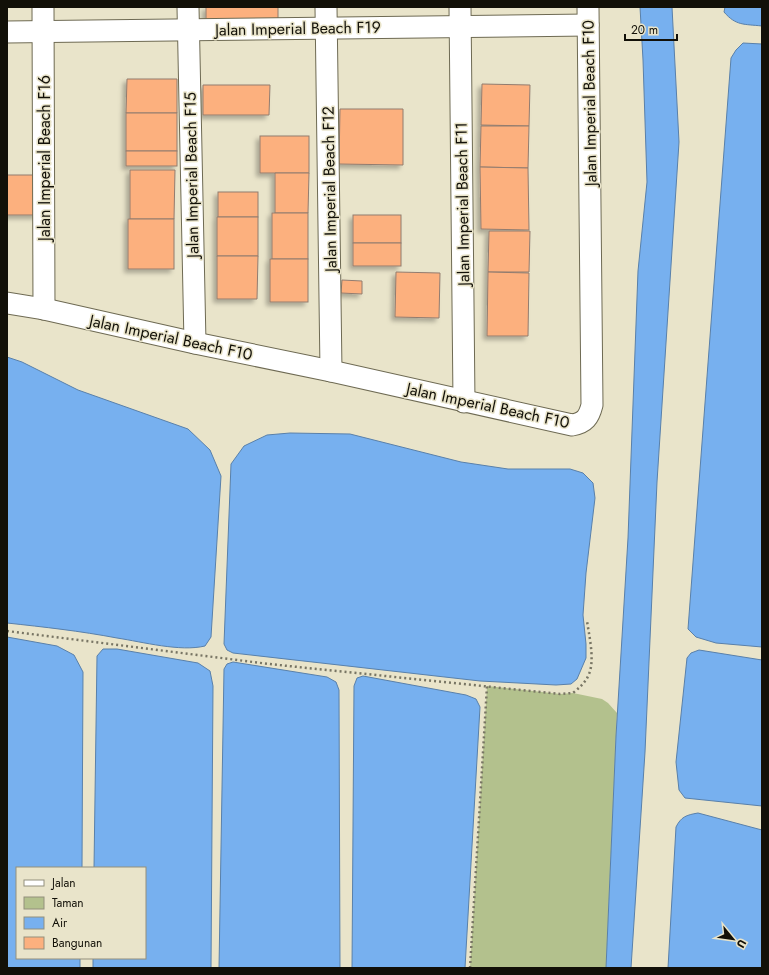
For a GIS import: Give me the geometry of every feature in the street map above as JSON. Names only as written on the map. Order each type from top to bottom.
[{"type":"street","name":"Jalan Imperial Beach F16","points":[[43,7],[44,309]]},
{"type":"street","name":"Jalan Imperial Beach F15","points":[[188,7],[196,343]]},
{"type":"street","name":"Jalan Imperial Beach F12","points":[[326,7],[331,371]]},
{"type":"street","name":"Jalan Imperial Beach F19","points":[[7,32],[327,28],[460,17],[588,16]]},
{"type":"street","name":"Jalan Imperial Beach F10","points":[[7,303],[44,309],[572,425],[581,423],[586,420],[592,405],[588,16]]},
{"type":"street","name":"Jalan Imperial Beach F11","points":[[460,17],[464,402]]},
{"type":"path","points":[[7,632],[269,664],[560,694],[574,693],[584,683],[590,673],[590,642],[587,621]]},
{"type":"path","points":[[470,968],[487,686]]},
{"type":"green space","points":[[487,686],[560,694],[573,693],[602,699],[617,713],[606,968],[470,968]]},
{"type":"water","points":[[640,7],[672,7],[679,142],[657,482],[645,752],[631,968],[606,968],[616,736],[628,538],[638,271],[647,182]]},
{"type":"water","points":[[725,7],[762,7],[762,26],[741,24],[732,20],[724,12]]},
{"type":"water","points":[[743,43],[762,44],[762,647],[716,643],[696,637],[688,629],[731,58]]},
{"type":"water","points":[[7,357],[22,362],[78,390],[188,429],[210,450],[221,476],[211,637],[205,646],[195,648],[173,647],[76,631],[7,623]]},
{"type":"water","points":[[290,433],[350,434],[461,462],[508,469],[570,469],[583,473],[593,483],[595,498],[586,573],[583,615],[586,658],[577,679],[571,684],[556,685],[480,681],[233,653],[227,650],[224,644],[231,464],[244,446],[267,435]]},
{"type":"water","points":[[7,637],[57,646],[74,655],[83,672],[82,867],[16,867],[16,959],[80,959],[80,968],[7,968]]},
{"type":"water","points":[[103,649],[117,649],[198,663],[210,671],[213,686],[211,968],[93,968],[93,959],[146,959],[146,867],[94,867],[97,656]]},
{"type":"water","points":[[699,650],[762,660],[762,806],[685,798],[679,790],[676,762],[687,658],[691,653]]},
{"type":"water","points":[[233,662],[327,677],[336,682],[339,690],[340,968],[219,968],[224,669],[227,664]]},
{"type":"water","points":[[363,676],[466,695],[476,699],[480,707],[465,968],[352,968],[354,686],[357,678]]},
{"type":"water","points":[[698,813],[762,830],[762,968],[668,968],[676,827],[684,817]]},
{"type":"building","points":[[206,7],[278,7],[278,22],[206,23]]},
{"type":"building","points":[[127,79],[177,79],[177,113],[126,113]]},
{"type":"building","points":[[482,84],[530,85],[529,126],[481,125]]},
{"type":"building","points":[[203,85],[270,85],[269,115],[203,115]]},
{"type":"building","points":[[340,109],[403,109],[403,165],[339,164]]},
{"type":"building","points":[[126,113],[177,113],[177,151],[126,151]]},
{"type":"building","points":[[481,126],[529,126],[528,168],[480,167]]},
{"type":"building","points":[[260,136],[309,136],[309,173],[260,173]]},
{"type":"building","points":[[126,151],[177,151],[177,166],[126,166]]},
{"type":"building","points":[[480,167],[528,168],[529,230],[481,229]]},
{"type":"building","points":[[130,170],[175,170],[174,219],[130,219]]},
{"type":"building","points":[[275,173],[309,173],[308,213],[275,213]]},
{"type":"building","points":[[7,175],[39,175],[38,215],[7,215]]},
{"type":"building","points":[[218,192],[258,192],[258,217],[218,217]]},
{"type":"building","points":[[272,213],[308,213],[308,259],[272,259]]},
{"type":"building","points":[[353,215],[401,215],[401,243],[353,243]]},
{"type":"building","points":[[217,217],[258,217],[258,256],[217,256]]},
{"type":"building","points":[[128,219],[174,219],[174,269],[128,269]]},
{"type":"building","points":[[489,231],[530,231],[529,272],[488,272]]},
{"type":"building","points":[[353,243],[401,243],[401,266],[353,266]]},
{"type":"building","points":[[217,256],[258,256],[257,299],[217,299]]},
{"type":"building","points":[[270,259],[308,259],[308,302],[270,302]]},
{"type":"building","points":[[396,272],[440,273],[439,318],[395,317]]},
{"type":"building","points":[[488,272],[529,273],[528,336],[487,336]]},
{"type":"building","points":[[342,280],[362,281],[362,294],[341,293]]}]
